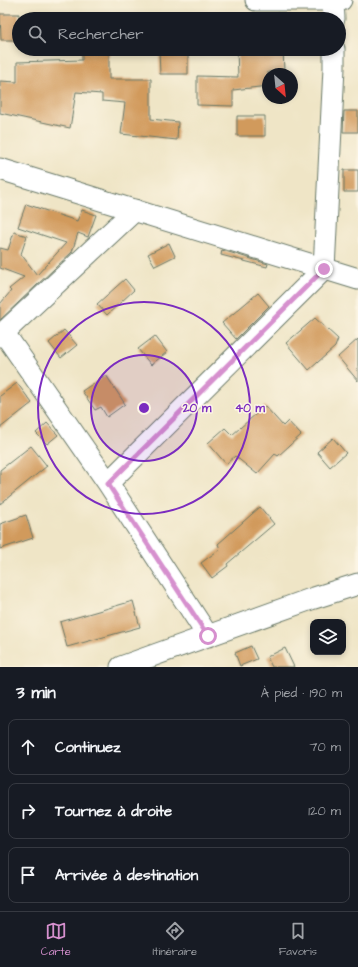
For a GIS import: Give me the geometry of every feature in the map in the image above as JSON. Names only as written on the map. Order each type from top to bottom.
[{"type":"street","points":[[256,0],[340,0]]},
{"type":"street","points":[[333,0],[334,12]]},
{"type":"street","points":[[108,484],[324,269],[334,56]]},
{"type":"street","points":[[0,169],[358,279]]},
{"type":"street","points":[[135,210],[2,334],[108,484],[208,636]]},
{"type":"street","points":[[121,667],[311,599],[358,584]]},
{"type":"building","points":[[0,14],[12,14],[12,40],[1,40]]},
{"type":"building","points":[[82,56],[109,56],[109,79],[151,79],[151,119],[178,122],[177,140],[121,134],[125,103],[102,101],[102,94],[76,92],[70,128],[0,113],[0,81],[17,82],[17,62],[82,60]]},
{"type":"building","points":[[159,56],[188,56],[188,74],[160,74]]},
{"type":"building","points":[[237,56],[283,56],[284,68],[262,68],[262,87],[233,90],[233,106],[197,105],[197,76],[238,77]]},
{"type":"building","points":[[344,111],[358,111],[358,132],[343,132]]},
{"type":"building","points":[[237,116],[265,116],[265,136],[237,136]]},
{"type":"building","points":[[344,170],[358,170],[358,192],[344,192]]},
{"type":"building","points":[[26,204],[77,221],[82,210],[96,215],[88,237],[78,233],[72,252],[0,320],[0,304],[11,291],[9,289],[24,277],[0,268],[0,248],[8,250],[14,232],[27,236],[21,254],[37,275],[66,243],[18,227]]},
{"type":"building","points":[[169,243],[175,256],[155,266],[148,254]]},
{"type":"building","points":[[222,250],[268,264],[267,267],[221,255]]},
{"type":"building","points":[[125,279],[134,290],[107,315],[97,304]]},
{"type":"building","points":[[258,293],[269,306],[236,339],[222,323]]},
{"type":"building","points":[[315,318],[338,339],[335,347],[309,370],[286,343]]},
{"type":"building","points":[[64,330],[77,345],[61,358],[49,343]]},
{"type":"building","points":[[155,336],[167,352],[151,365],[138,349]]},
{"type":"building","points":[[358,339],[358,381],[338,357]]},
{"type":"building","points":[[106,375],[125,404],[107,417],[101,407],[95,410],[82,391]]},
{"type":"building","points":[[17,383],[32,403],[0,428],[0,396]]},
{"type":"building","points":[[265,406],[283,426],[288,421],[301,435],[278,456],[275,454],[257,474],[235,456],[226,464],[208,443],[225,428],[232,435]]},
{"type":"building","points":[[47,423],[58,435],[47,444],[36,433]]},
{"type":"building","points":[[333,438],[346,453],[330,467],[317,452]]},
{"type":"building","points":[[31,446],[47,466],[0,504],[0,470]]},
{"type":"building","points":[[260,507],[274,524],[227,564],[228,566],[212,578],[201,563],[220,549],[218,544]]},
{"type":"building","points":[[26,515],[33,538],[0,549],[0,524]]},
{"type":"building","points":[[133,601],[140,627],[67,647],[60,622]]},
{"type":"building","points":[[251,646],[257,659],[240,666],[235,653]]},
{"type":"building","points":[[285,648],[294,667],[272,667],[267,657]]},
{"type":"route","points":[[208,636],[108,484],[324,269]]}]
